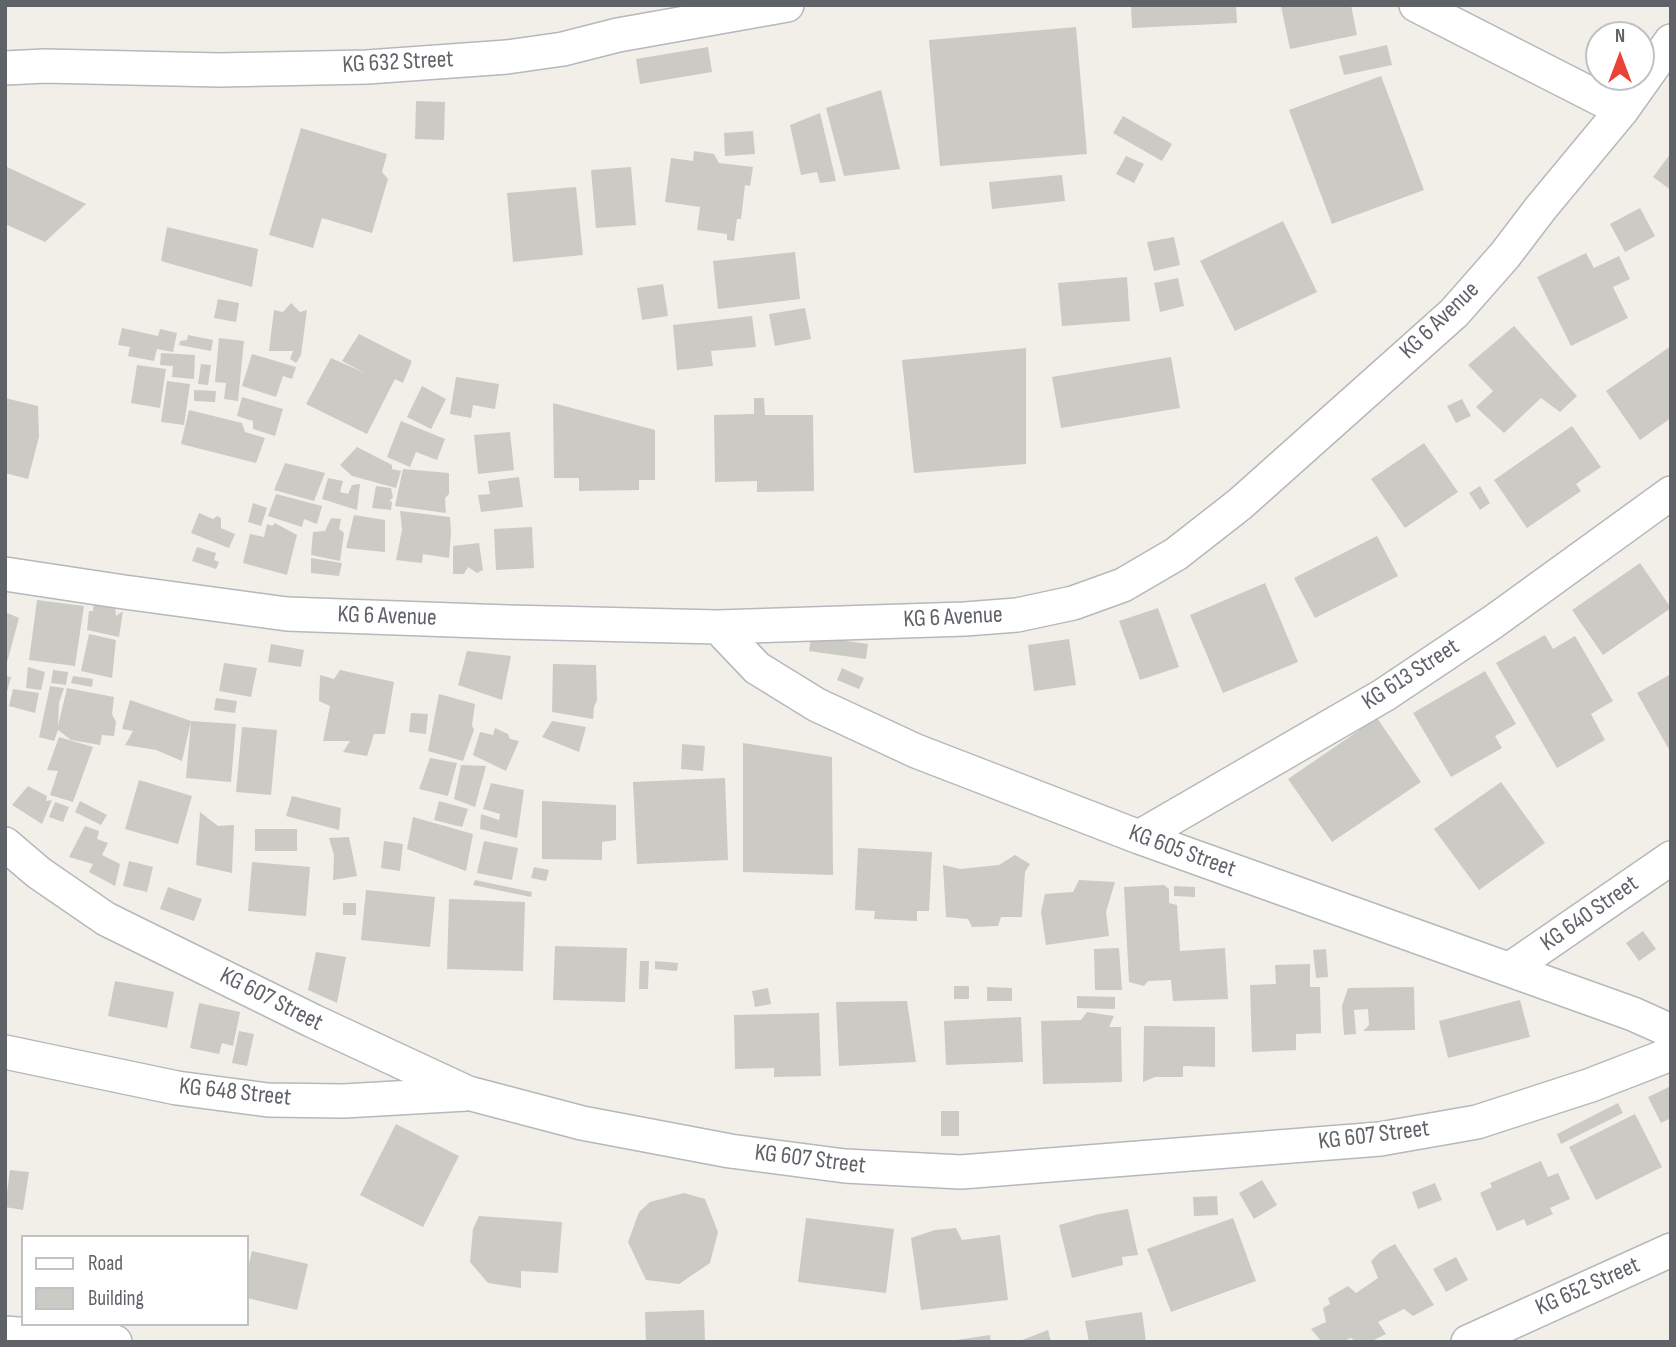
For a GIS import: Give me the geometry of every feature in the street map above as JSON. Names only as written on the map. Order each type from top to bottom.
[{"type":"street","name":"KG 632 Street","points":[[5,68],[45,66],[260,69],[367,66],[507,57],[563,49],[618,35],[787,5]]},
{"type":"street","points":[[1416,5],[1622,110]]},
{"type":"street","name":"KG 6 Avenue","points":[[5,573],[287,614],[718,627],[965,619],[1017,615],[1073,603],[1123,585],[1176,554],[1240,505],[1454,313],[1504,256],[1539,209],[1622,110],[1671,41]]},
{"type":"street","name":"KG 613 Street","points":[[1139,837],[1384,695],[1493,622],[1671,493]]},
{"type":"street","name":"KG 605 Street","points":[[718,627],[757,668],[817,705],[916,751],[1139,837],[1510,969],[1633,1014],[1671,1031]]},
{"type":"street","name":"KG 607 Street","points":[[5,844],[39,873],[106,919],[313,1021],[468,1093],[582,1123],[730,1151],[845,1166],[961,1172],[1380,1139],[1477,1122],[1671,1054]]},
{"type":"street","name":"KG 640 Street","points":[[1510,969],[1671,858]]},
{"type":"street","name":"KG 648 Street","points":[[5,1052],[177,1088],[268,1100],[344,1101],[468,1093]]},
{"type":"street","name":"KG 652 Street","points":[[1468,1342],[1671,1250]]},
{"type":"street","points":[[5,1333],[115,1342]]},
{"type":"building","points":[[1131,5],[1236,5],[1237,23],[1132,28]]},
{"type":"building","points":[[1351,5],[1357,35],[1290,49],[1281,6]]},
{"type":"building","points":[[1076,27],[1087,154],[940,166],[929,40]]},
{"type":"building","points":[[1387,45],[1392,65],[1344,75],[1339,56]]},
{"type":"building","points":[[708,47],[712,72],[640,84],[636,59]]},
{"type":"building","points":[[1381,76],[1424,190],[1332,224],[1289,110]]},
{"type":"building","points":[[881,90],[900,169],[844,176],[826,108]]},
{"type":"building","points":[[416,101],[445,102],[444,140],[415,139]]},
{"type":"building","points":[[820,113],[836,181],[820,183],[817,172],[801,175],[790,125]]},
{"type":"building","points":[[1123,116],[1172,144],[1162,161],[1113,133]]},
{"type":"building","points":[[301,128],[387,154],[382,172],[388,179],[372,233],[322,218],[313,248],[269,235]]},
{"type":"building","points":[[753,131],[755,154],[725,156],[724,133]]},
{"type":"building","points":[[694,151],[714,154],[719,163],[753,167],[750,186],[745,185],[741,219],[737,219],[734,241],[727,240],[727,234],[697,230],[700,207],[665,202],[671,158],[693,161]]},
{"type":"building","points":[[1671,153],[1671,190],[1653,177]]},
{"type":"building","points":[[1126,156],[1144,164],[1134,183],[1116,174]]},
{"type":"building","points":[[5,166],[86,204],[45,242],[5,224]]},
{"type":"building","points":[[631,167],[636,225],[596,228],[591,170]]},
{"type":"building","points":[[1062,175],[1065,201],[992,209],[989,182]]},
{"type":"building","points":[[576,187],[583,255],[513,262],[507,193]]},
{"type":"building","points":[[1640,208],[1655,236],[1625,252],[1610,224]]},
{"type":"building","points":[[1283,221],[1317,292],[1235,331],[1200,261]]},
{"type":"building","points":[[167,227],[258,249],[252,287],[161,261]]},
{"type":"building","points":[[1174,237],[1180,265],[1154,271],[1147,242]]},
{"type":"building","points":[[795,252],[800,299],[718,309],[713,261]]},
{"type":"building","points":[[1586,253],[1594,268],[1619,256],[1630,279],[1613,287],[1628,318],[1571,346],[1537,277]]},
{"type":"building","points":[[1127,277],[1130,321],[1062,326],[1058,283]]},
{"type":"building","points":[[1178,278],[1184,306],[1160,312],[1154,283]]},
{"type":"building","points":[[663,284],[668,316],[642,320],[637,288]]},
{"type":"building","points":[[218,299],[239,303],[236,322],[214,318]]},
{"type":"building","points":[[291,303],[300,312],[307,310],[301,355],[296,363],[290,359],[293,351],[269,351],[274,310],[283,312]]},
{"type":"building","points":[[805,308],[811,339],[775,346],[769,314]]},
{"type":"building","points":[[752,316],[756,347],[711,351],[713,366],[677,370],[673,325]]},
{"type":"building","points":[[1514,326],[1577,396],[1560,412],[1541,398],[1504,433],[1476,407],[1493,391],[1468,365]]},
{"type":"building","points":[[122,328],[158,336],[160,329],[177,333],[173,352],[157,349],[154,361],[128,356],[130,347],[118,345]]},
{"type":"building","points":[[359,334],[412,361],[403,383],[395,379],[367,434],[306,404],[331,358],[365,373],[342,361]]},
{"type":"building","points":[[188,335],[213,340],[211,351],[179,345],[180,341],[187,340]]},
{"type":"building","points":[[219,338],[244,341],[238,401],[224,399],[226,383],[215,382]]},
{"type":"building","points":[[1671,346],[1671,418],[1640,440],[1606,391]]},
{"type":"building","points":[[1026,348],[1026,464],[914,473],[902,360]]},
{"type":"building","points":[[161,353],[195,355],[194,379],[172,377],[173,366],[160,365]]},
{"type":"building","points":[[252,354],[296,367],[292,379],[283,376],[276,397],[242,386]]},
{"type":"building","points":[[1171,357],[1180,408],[1061,428],[1052,377]]},
{"type":"building","points":[[201,364],[211,365],[208,385],[198,384]]},
{"type":"building","points":[[137,365],[166,369],[160,408],[131,403]]},
{"type":"building","points":[[456,377],[499,384],[495,409],[473,405],[471,418],[450,414]]},
{"type":"building","points":[[167,381],[190,384],[184,425],[161,422]]},
{"type":"building","points":[[422,386],[446,399],[431,429],[407,417]]},
{"type":"building","points":[[194,390],[216,391],[215,402],[194,401]]},
{"type":"building","points":[[242,397],[283,409],[275,436],[253,429],[253,421],[237,416]]},
{"type":"building","points":[[5,398],[38,406],[39,437],[28,479],[5,473]]},
{"type":"building","points":[[754,398],[764,398],[765,415],[813,415],[814,491],[757,492],[757,481],[715,482],[714,415],[754,414]]},
{"type":"building","points":[[1462,399],[1471,416],[1456,423],[1447,406]]},
{"type":"building","points":[[553,403],[655,430],[655,480],[639,480],[639,490],[579,491],[579,478],[554,478]]},
{"type":"building","points":[[189,410],[242,423],[245,432],[265,438],[256,463],[181,444]]},
{"type":"building","points":[[401,421],[445,439],[437,460],[416,452],[410,467],[387,457]]},
{"type":"building","points":[[1572,426],[1601,467],[1576,484],[1581,491],[1527,528],[1494,480]]},
{"type":"building","points":[[510,432],[514,470],[478,474],[474,435]]},
{"type":"building","points":[[1424,443],[1458,492],[1405,528],[1371,479]]},
{"type":"building","points":[[357,447],[392,465],[392,469],[401,471],[396,488],[352,476],[340,465]]},
{"type":"building","points":[[285,463],[325,473],[314,501],[274,490]]},
{"type":"building","points":[[403,469],[449,473],[449,494],[445,498],[446,513],[395,506]]},
{"type":"building","points":[[519,477],[523,507],[481,512],[478,495],[490,494],[488,481]]},
{"type":"building","points":[[328,478],[343,481],[340,492],[348,494],[352,485],[360,484],[357,510],[322,499]]},
{"type":"building","points":[[376,486],[391,488],[391,510],[372,508]]},
{"type":"building","points":[[1480,486],[1490,503],[1480,510],[1469,493]]},
{"type":"building","points":[[276,494],[322,506],[317,524],[304,519],[302,527],[268,516]]},
{"type":"building","points":[[253,503],[267,508],[261,526],[248,522]]},
{"type":"building","points":[[400,511],[450,517],[449,558],[423,554],[422,563],[396,560],[402,530]]},
{"type":"building","points":[[199,513],[213,519],[217,516],[221,518],[221,528],[235,534],[229,548],[191,533]]},
{"type":"building","points":[[354,515],[385,520],[385,552],[346,548]]},
{"type":"building","points":[[331,518],[341,519],[339,529],[344,533],[340,561],[311,555],[313,532],[325,531]]},
{"type":"building","points":[[275,523],[297,535],[287,575],[243,563],[250,534],[264,537],[267,524],[272,526]]},
{"type":"building","points":[[532,527],[534,568],[496,570],[494,529]]},
{"type":"building","points":[[1377,536],[1398,576],[1315,618],[1294,578]]},
{"type":"building","points":[[479,543],[483,570],[477,573],[468,567],[464,574],[453,574],[453,546]]},
{"type":"building","points":[[197,547],[216,553],[214,560],[219,562],[216,569],[192,561]]},
{"type":"building","points":[[311,558],[342,563],[339,576],[311,573]]},
{"type":"building","points":[[1640,563],[1671,608],[1603,655],[1572,610]]},
{"type":"building","points":[[1265,583],[1298,662],[1223,693],[1190,615]]},
{"type":"building","points":[[37,600],[84,606],[75,666],[29,660]]},
{"type":"building","points":[[94,602],[115,604],[116,616],[123,611],[119,637],[87,630],[89,611],[93,611]]},
{"type":"building","points":[[1158,608],[1179,667],[1140,680],[1119,621]]},
{"type":"building","points":[[5,612],[19,618],[6,666],[5,666]]},
{"type":"building","points":[[89,634],[116,640],[112,678],[81,671]]},
{"type":"building","points":[[1545,635],[1553,649],[1575,636],[1613,701],[1591,714],[1605,740],[1557,768],[1496,663]]},
{"type":"building","points":[[811,636],[868,644],[866,659],[809,651]]},
{"type":"building","points":[[1069,639],[1076,685],[1034,691],[1028,645]]},
{"type":"building","points":[[271,644],[304,650],[301,667],[268,662]]},
{"type":"building","points":[[467,651],[511,656],[502,700],[458,685]]},
{"type":"building","points":[[224,663],[257,668],[251,697],[219,691]]},
{"type":"building","points":[[553,664],[596,665],[597,700],[593,719],[552,712]]},
{"type":"building","points":[[28,667],[45,672],[41,690],[26,688]]},
{"type":"building","points":[[842,668],[864,678],[859,689],[837,680]]},
{"type":"building","points":[[53,670],[68,672],[66,685],[51,683]]},
{"type":"building","points":[[340,670],[394,682],[385,734],[374,734],[367,756],[343,752],[350,741],[323,741],[330,706],[319,701],[320,675],[334,679]]},
{"type":"building","points":[[1485,671],[1516,724],[1495,736],[1502,748],[1451,777],[1413,713]]},
{"type":"building","points":[[1671,674],[1671,753],[1637,693]]},
{"type":"building","points":[[5,676],[11,677],[6,695],[5,695]]},
{"type":"building","points":[[73,676],[93,679],[92,687],[71,683]]},
{"type":"building","points":[[50,686],[64,688],[59,703],[58,726],[67,688],[114,697],[114,736],[102,735],[100,745],[71,740],[58,730],[54,741],[39,737]]},
{"type":"building","points":[[13,689],[39,693],[35,713],[9,706]]},
{"type":"building","points":[[439,694],[475,704],[472,725],[474,730],[463,761],[428,751]]},
{"type":"building","points":[[216,698],[237,701],[235,713],[214,710]]},
{"type":"building","points":[[130,700],[191,721],[182,761],[156,750],[125,745],[133,731],[122,729]]},
{"type":"building","points":[[411,713],[428,714],[426,734],[409,732]]},
{"type":"building","points":[[1377,718],[1421,782],[1332,842],[1288,779]]},
{"type":"building","points":[[191,721],[236,724],[231,782],[186,778]]},
{"type":"building","points":[[552,721],[586,727],[579,752],[542,737]]},
{"type":"building","points":[[242,727],[277,730],[271,795],[236,792]]},
{"type":"building","points":[[495,728],[508,734],[510,739],[519,741],[506,771],[473,755],[480,732],[493,735]]},
{"type":"building","points":[[59,737],[93,747],[73,802],[50,795],[58,771],[47,770]]},
{"type":"building","points":[[743,743],[832,757],[833,875],[743,872]]},
{"type":"building","points":[[682,744],[705,746],[703,771],[681,769]]},
{"type":"building","points":[[430,758],[457,763],[448,796],[419,789]]},
{"type":"building","points":[[461,765],[486,766],[475,807],[454,799]]},
{"type":"building","points":[[725,778],[728,860],[637,864],[633,782]]},
{"type":"building","points":[[139,780],[192,796],[178,844],[125,829]]},
{"type":"building","points":[[1501,782],[1545,843],[1479,890],[1434,829]]},
{"type":"building","points":[[491,783],[524,790],[517,838],[480,829],[481,814],[499,820],[500,814],[483,809]]},
{"type":"building","points":[[28,786],[47,796],[46,801],[52,800],[42,824],[12,805]]},
{"type":"building","points":[[292,796],[341,808],[339,830],[286,816]]},
{"type":"building","points":[[80,801],[107,815],[101,825],[75,812]]},
{"type":"building","points":[[439,801],[468,809],[462,827],[434,820]]},
{"type":"building","points":[[542,801],[616,805],[616,840],[602,842],[602,860],[542,859]]},
{"type":"building","points":[[55,802],[69,807],[63,822],[49,817]]},
{"type":"building","points":[[200,812],[218,826],[234,825],[232,873],[196,865]]},
{"type":"building","points":[[413,817],[473,834],[466,871],[407,849]]},
{"type":"building","points":[[85,826],[99,831],[97,839],[108,843],[102,855],[120,864],[115,886],[89,872],[93,864],[69,857]]},
{"type":"building","points":[[255,829],[297,829],[297,851],[255,851]]},
{"type":"building","points":[[349,837],[357,876],[333,880],[334,855],[329,838]]},
{"type":"building","points":[[384,841],[403,844],[400,871],[381,868]]},
{"type":"building","points":[[484,841],[518,848],[512,880],[477,873]]},
{"type":"building","points":[[858,848],[932,852],[929,911],[917,911],[917,921],[874,919],[875,911],[855,910]]},
{"type":"building","points":[[1015,855],[1030,864],[1025,872],[1022,917],[1001,917],[998,926],[972,927],[968,919],[946,917],[943,865],[960,869],[999,865]]},
{"type":"building","points":[[129,861],[153,867],[147,892],[123,886]]},
{"type":"building","points":[[252,862],[310,867],[306,916],[248,911]]},
{"type":"building","points":[[534,867],[549,870],[546,881],[531,878]]},
{"type":"building","points":[[475,880],[532,892],[531,897],[473,885]]},
{"type":"building","points":[[1079,880],[1115,882],[1106,912],[1109,936],[1046,945],[1041,912],[1045,894],[1073,892]]},
{"type":"building","points":[[1164,885],[1169,889],[1169,903],[1177,905],[1180,951],[1225,948],[1228,999],[1173,1001],[1171,980],[1148,981],[1144,986],[1129,982],[1124,887]]},
{"type":"building","points":[[1174,886],[1195,887],[1195,897],[1174,896]]},
{"type":"building","points":[[168,887],[202,899],[194,921],[160,909]]},
{"type":"building","points":[[366,890],[435,897],[430,947],[361,940]]},
{"type":"building","points":[[449,899],[525,902],[523,971],[447,969]]},
{"type":"building","points":[[343,903],[356,903],[356,915],[343,915]]},
{"type":"building","points":[[1643,931],[1656,949],[1639,961],[1626,943]]},
{"type":"building","points":[[555,946],[627,948],[625,1002],[553,1000]]},
{"type":"building","points":[[1119,948],[1122,990],[1095,990],[1094,949]]},
{"type":"building","points":[[1326,949],[1328,977],[1316,978],[1313,950]]},
{"type":"building","points":[[316,952],[346,957],[337,1003],[308,990]]},
{"type":"building","points":[[640,961],[649,961],[648,989],[639,989]]},
{"type":"building","points":[[655,961],[678,963],[677,971],[655,969]]},
{"type":"building","points":[[1310,964],[1310,987],[1320,987],[1321,1033],[1296,1034],[1296,1050],[1252,1052],[1250,985],[1276,984],[1275,965]]},
{"type":"building","points":[[115,981],[174,992],[167,1028],[108,1016]]},
{"type":"building","points":[[954,986],[969,986],[969,999],[954,999]]},
{"type":"building","points":[[987,987],[1012,988],[1012,1001],[987,1001]]},
{"type":"building","points":[[1414,987],[1415,1030],[1363,1031],[1369,1025],[1368,1009],[1354,1010],[1356,1034],[1344,1035],[1342,1006],[1348,988]]},
{"type":"building","points":[[768,988],[771,1004],[755,1007],[752,991]]},
{"type":"building","points":[[1077,996],[1115,997],[1115,1009],[1077,1008]]},
{"type":"building","points":[[1520,1000],[1530,1037],[1448,1058],[1439,1021]]},
{"type":"building","points":[[907,1001],[916,1062],[839,1066],[836,1002]]},
{"type":"building","points":[[199,1003],[240,1012],[233,1046],[222,1043],[219,1054],[190,1048]]},
{"type":"building","points":[[1087,1012],[1114,1016],[1109,1027],[1121,1027],[1122,1082],[1043,1084],[1041,1021],[1081,1020]]},
{"type":"building","points":[[819,1013],[821,1076],[774,1077],[774,1068],[735,1069],[734,1015]]},
{"type":"building","points":[[1021,1017],[1023,1062],[946,1065],[944,1021]]},
{"type":"building","points":[[1144,1026],[1215,1027],[1215,1067],[1183,1066],[1183,1077],[1155,1077],[1143,1082]]},
{"type":"building","points":[[239,1031],[254,1034],[247,1066],[232,1063]]},
{"type":"building","points":[[1671,1086],[1671,1118],[1661,1123],[1648,1097]]},
{"type":"building","points":[[1618,1103],[1623,1113],[1561,1144],[1557,1134]]},
{"type":"building","points":[[941,1111],[959,1111],[959,1136],[941,1136]]},
{"type":"building","points":[[1635,1114],[1662,1167],[1596,1200],[1569,1147]]},
{"type":"building","points":[[396,1124],[459,1156],[423,1227],[360,1195]]},
{"type":"building","points":[[1541,1161],[1548,1177],[1558,1173],[1570,1199],[1550,1208],[1553,1214],[1527,1226],[1524,1219],[1497,1231],[1480,1193],[1492,1187],[1490,1183]]},
{"type":"building","points":[[10,1170],[29,1172],[23,1210],[5,1207]]},
{"type":"building","points":[[1262,1180],[1277,1205],[1254,1219],[1239,1193]]},
{"type":"building","points":[[1435,1183],[1442,1200],[1418,1209],[1412,1192]]},
{"type":"building","points":[[684,1193],[705,1199],[718,1232],[710,1263],[679,1284],[646,1280],[628,1242],[639,1212],[650,1202]]},
{"type":"building","points":[[1217,1196],[1218,1215],[1194,1216],[1193,1197]]},
{"type":"building","points":[[1128,1209],[1138,1255],[1122,1257],[1123,1265],[1072,1278],[1059,1225]]},
{"type":"building","points":[[479,1216],[562,1222],[558,1273],[521,1271],[521,1288],[488,1283],[470,1262],[473,1229]]},
{"type":"building","points":[[806,1218],[894,1229],[886,1293],[798,1282]]},
{"type":"building","points":[[1233,1218],[1256,1281],[1171,1312],[1147,1249]]},
{"type":"building","points":[[956,1228],[962,1240],[1000,1235],[1008,1300],[921,1310],[911,1238],[935,1230]]},
{"type":"building","points":[[1395,1244],[1434,1305],[1413,1316],[1404,1309],[1378,1322],[1386,1334],[1370,1342],[1357,1342],[1351,1338],[1341,1342],[1322,1342],[1311,1329],[1326,1322],[1323,1308],[1330,1304],[1328,1298],[1348,1286],[1356,1293],[1378,1278],[1371,1261],[1380,1252]]},
{"type":"building","points":[[252,1251],[308,1264],[297,1310],[248,1298],[248,1268]]},
{"type":"building","points":[[1456,1257],[1468,1280],[1446,1292],[1433,1269]]},
{"type":"building","points":[[704,1310],[705,1342],[646,1342],[645,1312]]},
{"type":"building","points":[[1142,1312],[1146,1342],[1089,1342],[1085,1321]]},
{"type":"building","points":[[1048,1330],[1051,1342],[1017,1342]]},
{"type":"building","points":[[990,1335],[991,1342],[957,1342],[957,1340]]}]
